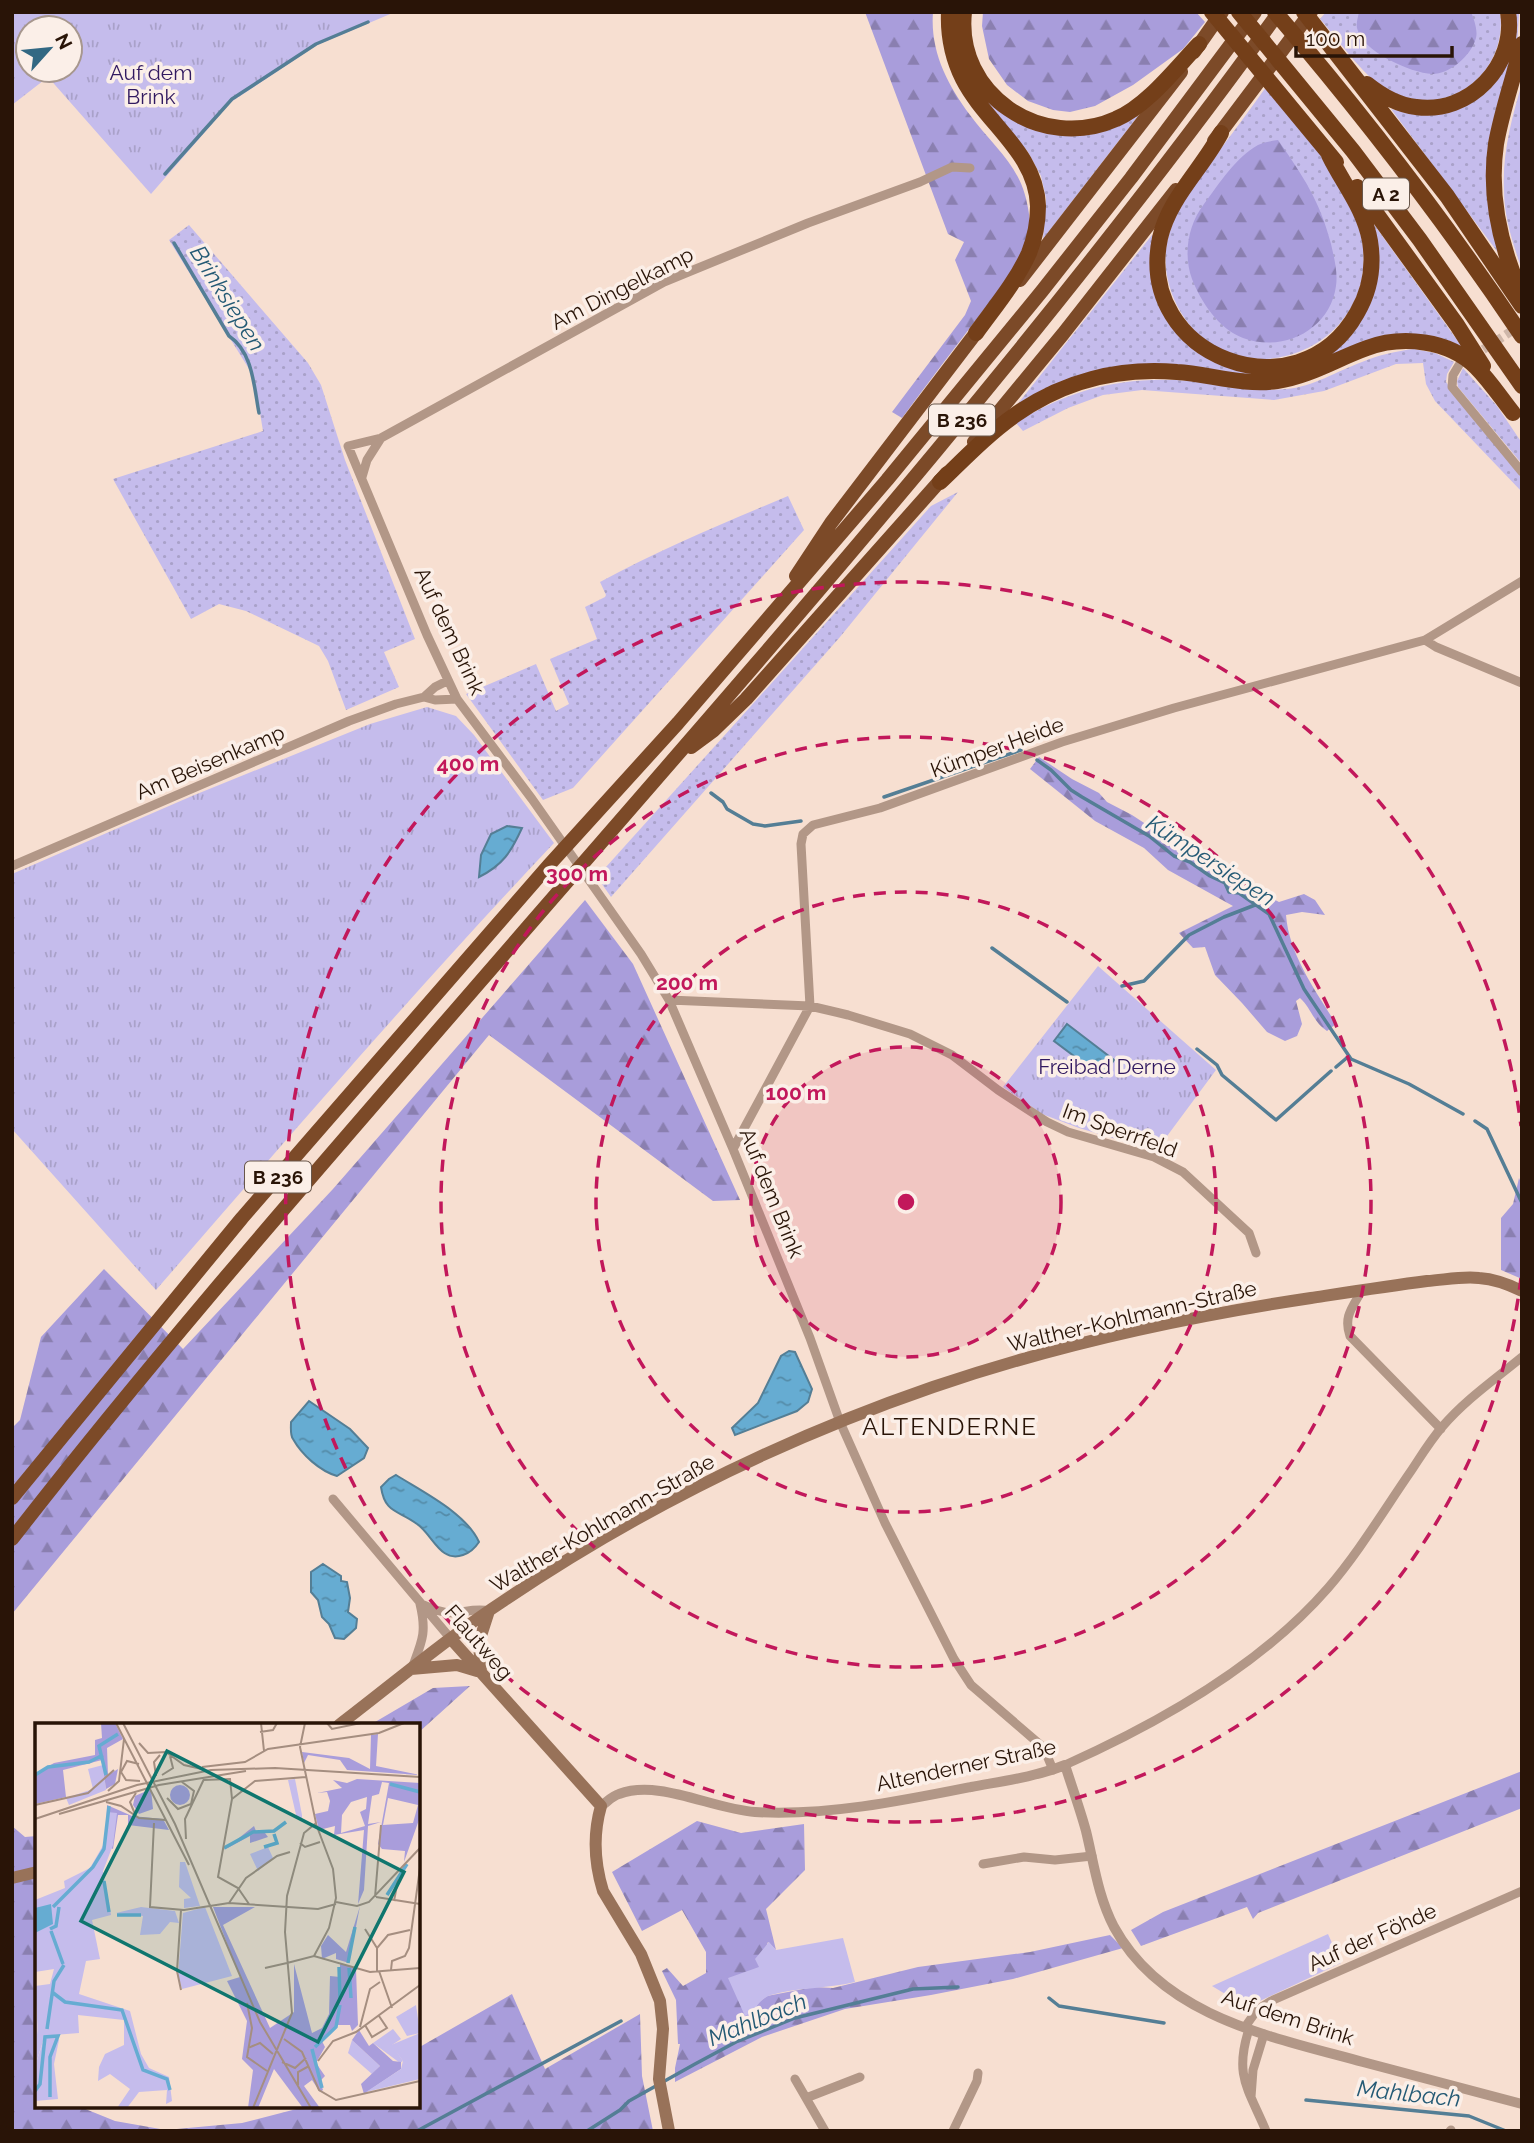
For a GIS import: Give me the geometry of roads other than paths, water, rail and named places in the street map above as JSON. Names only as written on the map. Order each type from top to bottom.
[{"type":"highway","points":[[949,12],[952,45],[964,81],[1022,156],[1032,176],[1037,197],[1038,220],[1029,252],[976,333]]},
{"type":"highway","points":[[964,12],[967,47],[974,68],[986,88],[1015,114],[1052,128],[1089,128],[1118,119],[1145,99],[1199,44]]},
{"type":"highway","points":[[774,613],[831,523],[976,333],[1137,131],[1183,69],[1211,20],[1222,12]]},
{"type":"highway","name":"A 2","points":[[1239,12],[1353,150],[1429,251],[1522,386]]},
{"type":"highway","name":"B 236","points":[[13,1497],[242,1218],[549,865],[678,723],[887,480],[1034,301],[1255,12]]},
{"type":"highway","name":"A 2","points":[[1277,12],[1430,207],[1522,336]]},
{"type":"highway","name":"B 236","points":[[12,1539],[228,1273],[851,552],[996,379],[1136,203],[1242,64],[1277,12]]},
{"type":"highway","points":[[1304,12],[1447,196],[1522,306]]},
{"type":"highway","points":[[668,765],[713,730],[746,699],[940,482],[1129,252],[1311,12]]},
{"type":"highway","points":[[1330,43],[1368,85],[1385,97],[1415,107],[1432,108],[1464,99],[1496,71],[1508,43],[1508,12]]},
{"type":"highway","points":[[1211,20],[1256,64],[1329,155],[1342,167],[1457,325],[1517,420]]},
{"type":"highway","points":[[1522,44],[1498,136],[1494,171],[1497,218],[1502,240],[1508,264],[1522,294]]},
{"type":"highway","points":[[1221,133],[1212,152],[1170,210],[1160,237],[1158,272],[1166,304],[1183,330],[1208,351],[1236,364],[1280,366],[1311,357],[1340,336],[1360,309],[1371,276],[1370,240],[1355,200],[1329,155]]},
{"type":"highway","points":[[940,482],[1015,415],[1038,400],[1072,384],[1112,374],[1165,371],[1274,382],[1312,373],[1368,348],[1405,340],[1441,347],[1465,358],[1486,378],[1517,420]]},
{"type":"main road","name":"Walther-Kohlmann-Straße","points":[[342,1723],[489,1611],[577,1554],[738,1467],[840,1422],[934,1387],[1104,1338],[1278,1303],[1442,1280],[1479,1278],[1504,1283],[1522,1291]]},
{"type":"main road","points":[[411,1669],[457,1665],[481,1673],[479,1642],[489,1611]]},
{"type":"main road","name":"Flautweg","points":[[451,1639],[601,1806]]},
{"type":"main road","points":[[601,1806],[596,1830],[596,1853],[603,1891],[641,1954],[657,1991],[663,2029],[659,2079],[670,2131]]},
{"type":"main road","points":[[12,1878],[35,1872]]},
{"type":"street","name":"Am Dingelkamp","points":[[348,446],[381,438],[664,282],[808,223],[920,182],[951,167],[970,168]]},
{"type":"street","points":[[1459,365],[1453,375],[1452,387],[1522,472]]},
{"type":"street","points":[[362,477],[381,438]]},
{"type":"street","name":"Auf dem Brink","points":[[348,446],[457,699],[532,799],[641,954],[670,1000],[810,1338],[840,1422],[901,1557],[962,1673],[971,1685],[1044,1748],[1053,1770]]},
{"type":"street","name":"Kümper Heide","points":[[810,1006],[801,844],[803,834],[813,825],[880,808],[1106,728],[1425,640],[1522,581]]},
{"type":"street","points":[[1425,640],[1522,683]]},
{"type":"street","name":"Am Beisenkamp","points":[[12,866],[349,721],[424,697],[447,681]]},
{"type":"street","name":"Am Beisenkamp","points":[[424,697],[435,700],[457,699]]},
{"type":"street","name":"Im Sperrfeld","points":[[670,1000],[810,1006],[910,1034],[951,1055],[1047,1122],[1068,1132],[1154,1157],[1183,1172],[1249,1233],[1256,1253]]},
{"type":"street","points":[[733,1149],[810,1006]]},
{"type":"street","points":[[1362,1290],[1347,1317],[1350,1336],[1441,1429]]},
{"type":"street","name":"Altenderner Straße","points":[[601,1806],[617,1794],[645,1790],[753,1812],[801,1812],[853,1807],[1053,1770],[1117,1740],[1199,1694],[1260,1652],[1294,1622],[1327,1589],[1349,1561],[1441,1429],[1464,1404],[1522,1357]]},
{"type":"street","name":"Flautweg","points":[[333,1499],[451,1639]]},
{"type":"street","points":[[419,1602],[438,1611],[451,1613],[472,1609],[489,1611]]},
{"type":"street","points":[[411,1669],[424,1634],[419,1602]]},
{"type":"street","name":"Auf dem Brink","points":[[1065,1765],[1080,1809],[1102,1903],[1115,1929],[1135,1957],[1162,1984],[1217,2016],[1264,2034],[1522,2104]]},
{"type":"street","points":[[983,1864],[1024,1857],[1055,1860],[1092,1856]]},
{"type":"street","name":"Auf der Föhde","points":[[1247,2028],[1256,2010],[1271,2001],[1522,1891]]},
{"type":"street","points":[[1247,2028],[1242,2071],[1244,2087],[1266,2131]]},
{"type":"street","points":[[1251,2097],[1253,2070],[1264,2034]]},
{"type":"street","points":[[953,2131],[977,2081],[978,2073]]},
{"type":"street","points":[[806,2098],[860,2077]]},
{"type":"street","points":[[796,2079],[825,2131]]},
{"type":"water","points":[[507,826],[522,828],[505,857],[479,877],[481,855],[491,834]]},
{"type":"water","points":[[1067,1024],[1114,1060],[1102,1077],[1054,1041]]},
{"type":"water","points":[[789,1351],[795,1352],[812,1389],[808,1402],[797,1411],[735,1435],[732,1428],[758,1403],[781,1356]]},
{"type":"water","points":[[309,1401],[350,1429],[368,1448],[364,1458],[337,1476],[312,1462],[292,1437],[291,1422]]},
{"type":"water","points":[[396,1475],[443,1504],[464,1522],[479,1542],[474,1548],[463,1555],[448,1555],[437,1547],[417,1524],[389,1507],[381,1487]]},
{"type":"water","points":[[323,1564],[341,1576],[341,1581],[347,1582],[350,1598],[348,1612],[357,1619],[356,1628],[344,1639],[335,1638],[329,1624],[322,1617],[318,1600],[311,1592],[311,1572]]},
{"type":"waterway","name":"Brinksiepen","points":[[165,174],[232,99],[316,44],[368,22]]},
{"type":"waterway","name":"Brinksiepen","points":[[174,243],[229,336],[243,351],[251,371],[259,413]]},
{"type":"waterway","name":"Kümpersiepen","points":[[884,797],[1021,750]]},
{"type":"waterway","name":"Kümpersiepen","points":[[1037,760],[1071,790],[1149,836],[1174,856],[1190,862],[1225,883],[1229,892],[1239,893],[1269,914],[1304,989],[1351,1059],[1409,1084],[1463,1114]]},
{"type":"waterway","name":"Kümpersiepen","points":[[711,793],[723,802],[727,809],[753,824],[765,826],[801,821]]},
{"type":"waterway","points":[[1122,986],[1144,981],[1189,935],[1255,905]]},
{"type":"waterway","points":[[992,948],[1067,1002]]},
{"type":"waterway","points":[[1197,1049],[1217,1065],[1222,1075],[1276,1120],[1331,1071]]},
{"type":"waterway","points":[[1336,1067],[1349,1056]]},
{"type":"waterway","name":"Kümpersiepen","points":[[1475,1121],[1487,1129],[1522,1203]]},
{"type":"waterway","name":"Mahlbach","points":[[587,2131],[629,2101],[695,2064],[736,2042],[795,2018],[913,1989],[958,1987]]},
{"type":"waterway","name":"Mahlbach","points":[[1049,1998],[1059,2006],[1164,2023]]},
{"type":"waterway","points":[[417,2131],[621,2021]]},
{"type":"waterway","name":"Mahlbach","points":[[1306,2100],[1469,2116],[1506,2131]]},
{"type":"tunnel","points":[[1472,357],[1519,326]]},
{"type":"district","name":"ALTENDERNE","points":[[950,1426]]},
{"type":"park label","name":"Freibad Derne","points":[[1107,1066]]}]
